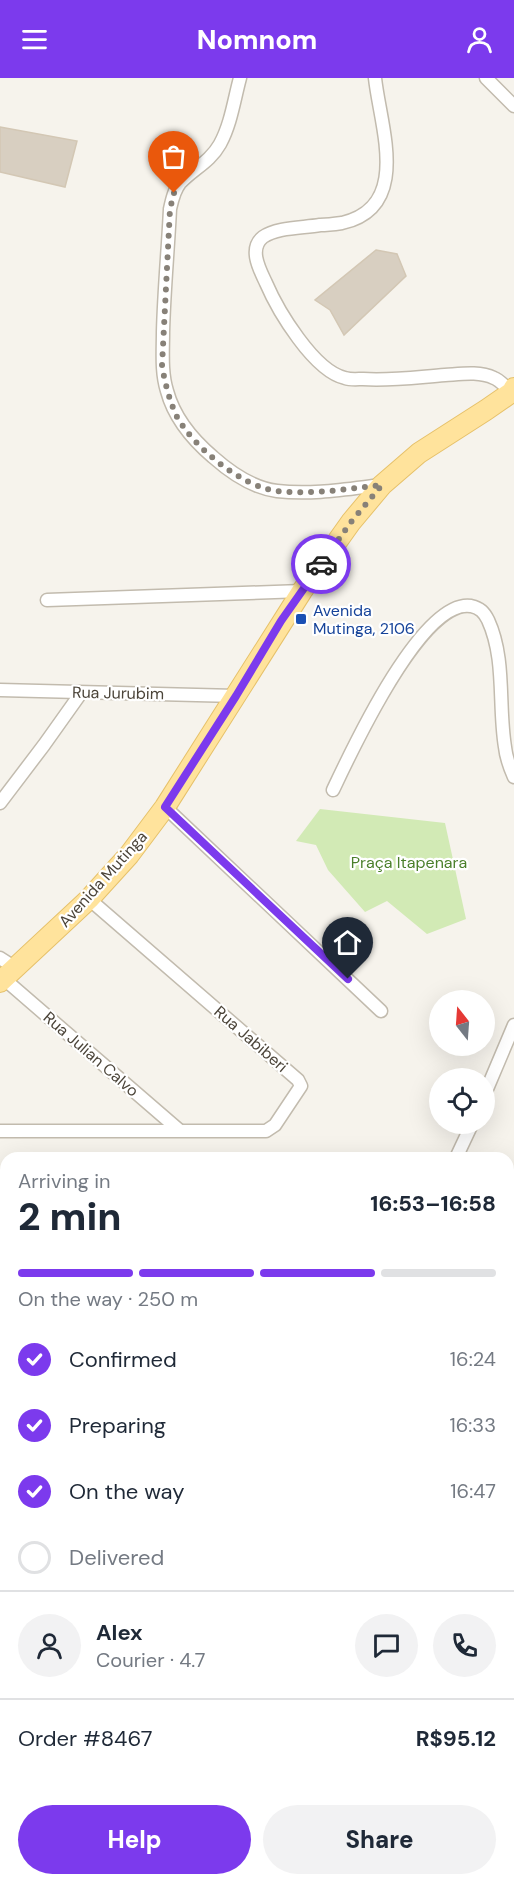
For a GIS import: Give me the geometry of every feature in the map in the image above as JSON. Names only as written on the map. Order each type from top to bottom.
[{"type":"main road","name":"Avenida Mutinga","points":[[4,971],[51,935],[89,899],[129,855],[165,807],[281,621],[351,522],[382,485],[419,453],[513,390]]},
{"type":"street","points":[[240,78],[229,122],[219,145],[206,162],[180,183],[174,193],[170,209],[162,366],[166,391],[177,417],[200,445],[225,467],[248,482],[275,491],[318,492],[382,485]]},
{"type":"street","points":[[375,78],[387,161],[387,179],[383,193],[366,211],[344,222],[281,230],[260,239],[256,245],[255,254],[269,289],[302,344],[321,364],[345,378],[377,380],[472,373],[495,378],[513,390]]},
{"type":"street","points":[[486,78],[514,106]]},
{"type":"street","points":[[47,600],[302,591]]},
{"type":"street","points":[[333,790],[387,684],[423,635],[448,613],[466,605],[483,612],[493,634],[499,662],[505,747],[514,777]]},
{"type":"street","name":"Rua Jurubim","points":[[0,690],[236,696]]},
{"type":"street","points":[[0,803],[81,693]]},
{"type":"street","points":[[165,807],[381,1011]]},
{"type":"street","name":"Rua Jabiberi","points":[[0,1131],[261,1131],[271,1129],[301,1086],[298,1080],[89,899]]},
{"type":"street","name":"Rua Julian Calvo","points":[[4,971],[179,1130]]},
{"type":"street","points":[[495,1070],[514,1025]]},
{"type":"street","points":[[459,1152],[467,1134]]},
{"type":"green space","name":"Praça Itapenara","points":[[320,809],[445,823],[466,919],[427,934],[387,901],[365,912],[328,870],[316,845],[296,841]]},
{"type":"building","points":[[0,127],[77,141],[65,187],[0,172]]},
{"type":"building","points":[[376,250],[397,254],[406,276],[344,335],[330,310],[315,300]]},
{"type":"way so far","points":[[174,193],[170,209],[162,366],[166,391],[177,417],[200,445],[225,467],[248,482],[275,491],[318,492],[382,485],[351,522],[321,564]]},
{"type":"place","name":"Avenida Mutinga, 2106","points":[[301,619]]},
{"type":"route","points":[[321,564],[281,621],[165,807],[348,979]]}]
